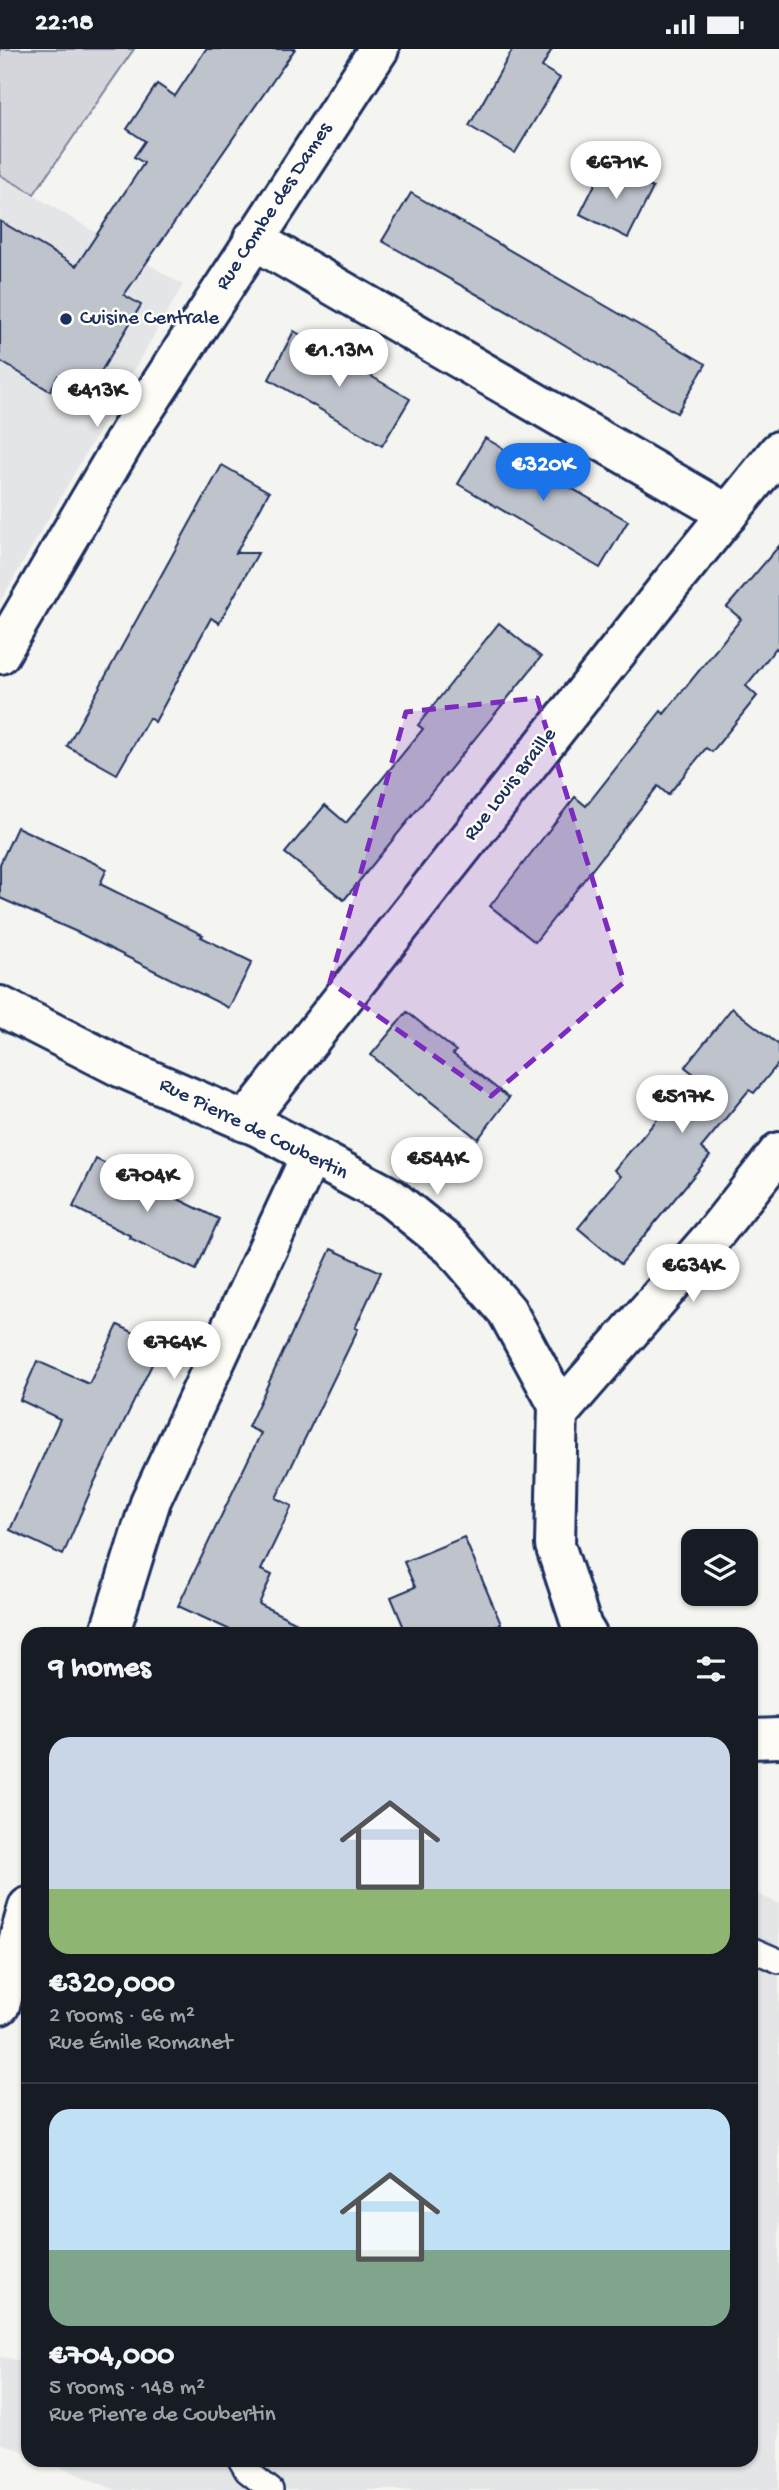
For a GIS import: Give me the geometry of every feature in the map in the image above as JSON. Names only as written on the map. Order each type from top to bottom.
[{"type":"street","name":"Rue Combe des Dames","points":[[0,654],[134,425],[379,49]]},
{"type":"street","points":[[253,239],[728,514]]},
{"type":"street","name":"Rue Louis Braille","points":[[245,1122],[779,451]]},
{"type":"street","name":"Rue Pierre de Coubertin","points":[[0,1006],[120,1067],[245,1122],[390,1197],[452,1247],[507,1311],[558,1405],[555,1545],[582,1627]]},
{"type":"street","points":[[558,1414],[712,1237],[779,1152]]},
{"type":"street","points":[[111,1627],[151,1500],[311,1155]]},
{"type":"street","points":[[758,1739],[779,1738]]},
{"type":"street","points":[[0,2005],[21,1932]]},
{"type":"lane","points":[[758,1952],[779,1961]]},
{"type":"lane","points":[[245,2467],[271,2490]]},
{"type":"highlighted area","points":[[537,698],[624,982],[491,1096],[330,982],[406,712]]},
{"type":"shaded area","points":[[0,49],[134,49],[34,194],[0,175]]},
{"type":"shaded area","points":[[0,175],[183,285],[0,602]]},
{"type":"shaded area","points":[[758,1894],[779,1904],[779,2490],[116,2490],[60,2467],[758,2467]]},
{"type":"shaded area","points":[[0,2357],[21,2361],[21,2450],[0,2443]]},
{"type":"building","points":[[206,49],[295,49],[124,295],[141,305],[88,393],[58,376],[50,391],[0,361],[0,221],[76,266],[144,163],[134,157],[145,141],[127,129],[157,84],[175,96]]},
{"type":"building","points":[[513,49],[552,49],[542,67],[560,78],[515,153],[469,126]]},
{"type":"building","points":[[605,164],[653,188],[628,238],[580,214]]},
{"type":"building","points":[[411,193],[706,364],[677,413],[542,331],[382,241]]},
{"type":"building","points":[[294,331],[410,399],[382,446],[269,379]]},
{"type":"building","points":[[485,438],[628,521],[600,568],[458,484]]},
{"type":"building","points":[[222,465],[269,492],[236,553],[258,553],[219,623],[211,618],[155,722],[149,718],[117,774],[67,746]]},
{"type":"building","points":[[779,546],[779,651],[776,648],[746,686],[757,696],[712,752],[706,748],[668,795],[658,786],[535,942],[490,906],[575,797],[586,806],[661,711],[664,714],[741,619],[727,607]]},
{"type":"building","points":[[499,623],[541,657],[344,900],[285,853],[325,805],[346,823],[423,729],[418,725]]},
{"type":"building","points":[[17,827],[107,869],[100,884],[252,962],[229,1008],[77,932],[0,898],[0,864]]},
{"type":"building","points":[[732,1008],[779,1045],[779,1063],[754,1093],[749,1090],[701,1148],[710,1156],[621,1264],[578,1228],[621,1176],[614,1170],[695,1075],[685,1067]]},
{"type":"building","points":[[407,1012],[456,1051],[453,1054],[509,1098],[478,1139],[371,1055]]},
{"type":"building","points":[[96,1159],[219,1219],[196,1270],[73,1207]]},
{"type":"building","points":[[331,1249],[381,1272],[355,1328],[358,1329],[276,1498],[292,1506],[261,1570],[272,1575],[259,1604],[305,1627],[224,1627],[178,1606],[261,1433],[248,1427]]},
{"type":"building","points":[[118,1325],[161,1346],[93,1485],[63,1555],[10,1530],[60,1419],[20,1400],[37,1361],[89,1384]]},
{"type":"building","points":[[464,1537],[501,1624],[494,1627],[404,1627],[391,1597],[415,1587],[404,1562]]},
{"type":"place","name":"Cuisine Centrale","points":[[66,319]]}]
